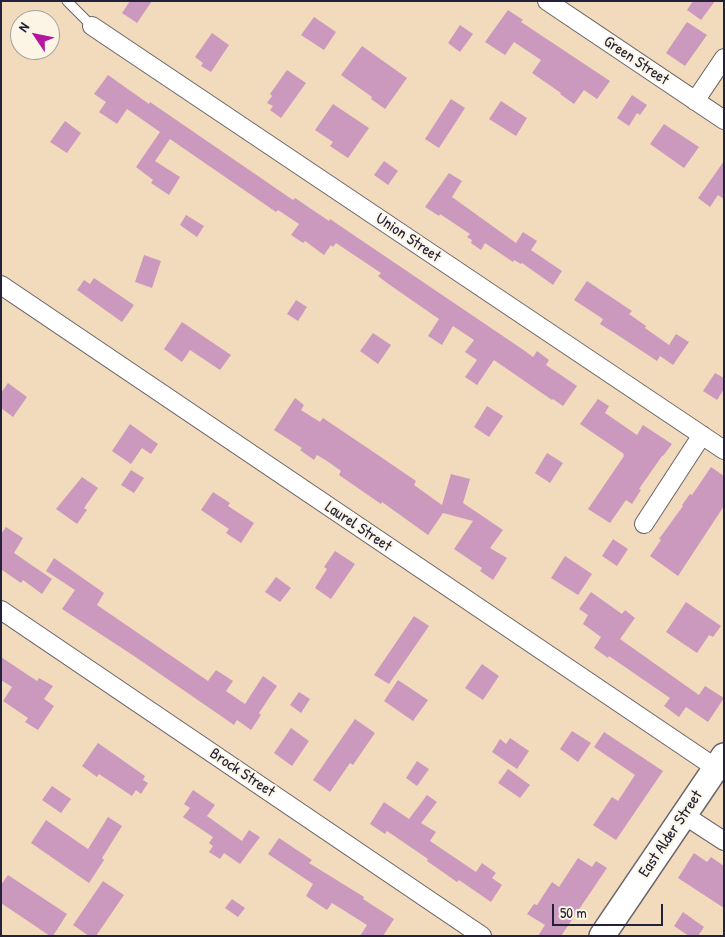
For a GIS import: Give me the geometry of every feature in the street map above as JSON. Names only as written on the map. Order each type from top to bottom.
[{"type":"main road","name":"East Alder Street","points":[[602,936],[720,762]]},
{"type":"street","name":"Green Street","points":[[547,1],[724,120]]},
{"type":"street","name":"Union Street","points":[[92,26],[724,450]]},
{"type":"street","points":[[695,101],[724,58]]},
{"type":"street","name":"Laurel Street","points":[[1,285],[720,762]]},
{"type":"street","points":[[644,524],[702,435]]},
{"type":"street","name":"Brock Street","points":[[1,610],[482,936]]},
{"type":"street","points":[[684,815],[724,841]]},
{"type":"lane","points":[[67,1],[92,26]]},
{"type":"building","points":[[130,1],[152,1],[137,23],[122,13]]},
{"type":"building","points":[[693,1],[715,1],[701,20],[687,10]]},
{"type":"building","points":[[508,10],[523,20],[521,22],[610,81],[597,99],[584,90],[574,104],[532,73],[541,60],[514,42],[505,55],[485,42]]},
{"type":"building","points":[[314,17],[336,32],[324,50],[301,35]]},
{"type":"building","points":[[687,22],[707,35],[685,66],[666,53]]},
{"type":"building","points":[[460,25],[473,34],[460,52],[448,43]]},
{"type":"building","points":[[212,33],[229,45],[211,72],[201,66],[203,63],[195,57]]},
{"type":"building","points":[[362,46],[407,78],[385,109],[371,99],[372,97],[341,75]]},
{"type":"building","points":[[287,70],[306,83],[281,118],[270,110],[273,106],[267,103],[272,96],[270,94]]},
{"type":"building","points":[[108,75],[293,200],[295,198],[329,221],[330,219],[533,357],[537,351],[549,360],[546,365],[577,386],[563,406],[494,360],[477,385],[465,377],[477,360],[465,352],[474,340],[453,326],[442,345],[428,336],[439,319],[378,276],[381,273],[336,243],[333,247],[331,245],[324,255],[305,241],[303,243],[291,235],[299,224],[278,210],[276,212],[170,139],[155,161],[180,177],[169,195],[151,183],[153,180],[136,167],[160,132],[127,109],[117,124],[99,112],[106,102],[94,94]]},
{"type":"building","points":[[632,95],[647,105],[640,115],[637,113],[629,126],[617,118]]},
{"type":"building","points":[[451,99],[465,108],[439,148],[425,139]]},
{"type":"building","points":[[501,101],[527,118],[516,136],[489,119]]},
{"type":"building","points":[[333,104],[369,128],[348,158],[330,146],[333,142],[315,130]]},
{"type":"building","points":[[65,121],[81,133],[67,153],[50,142]]},
{"type":"building","points":[[664,124],[699,147],[684,168],[650,144]]},
{"type":"building","points":[[384,161],[398,171],[388,185],[374,175]]},
{"type":"building","points":[[724,161],[724,199],[718,195],[710,207],[698,198]]},
{"type":"building","points":[[449,173],[462,181],[452,197],[516,243],[523,232],[537,241],[531,250],[562,271],[553,285],[522,263],[514,260],[513,262],[485,243],[481,250],[471,243],[472,240],[467,237],[470,234],[440,214],[439,216],[425,207]]},
{"type":"building","points":[[186,215],[204,226],[197,237],[180,225]]},
{"type":"building","points":[[144,255],[161,261],[152,288],[135,282]]},
{"type":"building","points":[[94,278],[134,305],[122,322],[77,290],[84,280],[90,284]]},
{"type":"building","points":[[587,281],[632,311],[629,314],[669,345],[676,334],[689,342],[673,365],[660,356],[657,361],[600,324],[603,319],[574,300]]},
{"type":"building","points":[[296,300],[307,307],[298,321],[287,314]]},
{"type":"building","points":[[182,322],[231,355],[220,370],[190,350],[182,362],[164,349]]},
{"type":"building","points":[[373,333],[391,345],[378,364],[360,351]]},
{"type":"building","points":[[715,373],[724,378],[724,389],[717,400],[703,391]]},
{"type":"building","points":[[8,383],[27,397],[13,417],[1,408],[1,393]]},
{"type":"building","points":[[295,398],[304,405],[301,410],[320,422],[323,418],[375,453],[416,481],[414,485],[442,505],[451,474],[470,479],[463,503],[503,530],[490,548],[507,558],[493,580],[480,571],[482,568],[454,549],[473,521],[443,513],[428,535],[382,502],[381,504],[339,475],[341,471],[327,461],[317,455],[314,460],[300,450],[302,448],[274,430]]},
{"type":"building","points":[[598,399],[609,406],[605,413],[637,435],[643,425],[672,444],[639,489],[641,490],[632,504],[626,500],[610,523],[588,509],[624,454],[580,424]]},
{"type":"building","points":[[487,406],[503,416],[489,437],[474,427]]},
{"type":"building","points":[[130,424],[158,444],[151,454],[142,448],[131,464],[112,451]]},
{"type":"building","points":[[547,453],[563,463],[550,483],[535,473]]},
{"type":"building","points":[[711,467],[724,476],[724,506],[678,576],[650,556],[682,505],[690,494],[692,495]]},
{"type":"building","points":[[131,470],[144,478],[134,493],[121,485]]},
{"type":"building","points":[[82,477],[98,488],[84,508],[87,510],[77,524],[56,509]]},
{"type":"building","points":[[213,492],[230,503],[228,506],[254,523],[241,543],[226,533],[229,529],[201,510]]},
{"type":"building","points":[[6,527],[23,538],[14,553],[52,579],[42,594],[23,580],[21,583],[1,571],[1,534]]},
{"type":"building","points":[[613,539],[628,549],[617,566],[602,556]]},
{"type":"building","points":[[335,551],[355,564],[331,599],[315,588],[327,569],[324,567]]},
{"type":"building","points":[[565,556],[592,574],[578,595],[551,578]]},
{"type":"building","points":[[54,558],[104,593],[97,605],[208,681],[216,670],[233,681],[226,691],[245,704],[263,676],[277,686],[259,713],[261,715],[251,730],[237,720],[234,725],[62,609],[75,590],[46,571]]},
{"type":"building","points":[[276,577],[291,588],[280,602],[265,592]]},
{"type":"building","points":[[591,592],[622,614],[625,610],[635,618],[620,639],[699,695],[705,686],[724,698],[708,722],[686,707],[679,717],[664,706],[670,698],[609,656],[608,658],[594,648],[601,637],[583,624],[588,615],[579,609]]},
{"type":"building","points":[[686,602],[721,626],[713,637],[709,635],[697,653],[666,632]]},
{"type":"building","points":[[414,616],[429,626],[389,684],[374,675]]},
{"type":"building","points":[[1,657],[37,681],[39,678],[53,686],[44,699],[54,706],[38,730],[25,722],[28,718],[3,701],[12,687],[1,680]]},
{"type":"building","points":[[482,664],[499,676],[483,700],[465,688]]},
{"type":"building","points":[[398,680],[428,700],[413,721],[384,701]]},
{"type":"building","points":[[299,692],[310,699],[301,713],[290,705]]},
{"type":"building","points":[[355,719],[375,733],[353,765],[350,763],[330,792],[313,780]]},
{"type":"building","points":[[291,728],[309,741],[292,766],[274,753]]},
{"type":"building","points":[[572,731],[591,743],[578,762],[560,749]]},
{"type":"building","points":[[604,732],[663,771],[616,840],[593,825],[612,797],[618,801],[635,775],[594,747]]},
{"type":"building","points":[[510,738],[529,751],[517,769],[492,752],[500,739],[506,744]]},
{"type":"building","points":[[98,743],[145,776],[143,780],[148,783],[141,794],[136,790],[132,796],[99,774],[97,777],[82,766]]},
{"type":"building","points":[[417,761],[429,769],[417,786],[406,778]]},
{"type":"building","points":[[508,769],[530,785],[520,798],[498,783]]},
{"type":"building","points":[[52,786],[71,799],[61,813],[42,800]]},
{"type":"building","points":[[193,790],[215,805],[207,816],[242,841],[249,830],[260,837],[240,864],[224,853],[220,859],[209,852],[213,846],[209,843],[213,837],[183,817],[190,808],[184,804]]},
{"type":"building","points":[[427,795],[437,802],[421,823],[436,832],[430,841],[476,872],[482,863],[496,873],[492,878],[502,885],[491,902],[459,880],[457,882],[427,861],[428,859],[387,831],[385,834],[370,824],[384,802],[409,819]]},
{"type":"building","points":[[108,817],[122,826],[89,883],[31,843],[46,820],[88,849]]},
{"type":"building","points":[[279,838],[312,860],[309,863],[364,897],[363,899],[394,919],[383,936],[360,936],[367,925],[332,903],[327,910],[306,896],[313,884],[268,854]]},
{"type":"building","points":[[694,853],[707,862],[711,857],[724,866],[724,908],[678,878]]},
{"type":"building","points":[[578,858],[592,867],[596,861],[607,868],[561,936],[538,936],[545,925],[527,914],[534,904],[537,905],[552,882],[559,887]]},
{"type":"building","points":[[8,875],[67,914],[53,936],[50,936],[1,903],[1,885]]},
{"type":"building","points":[[103,881],[124,895],[96,936],[89,936],[73,925]]},
{"type":"building","points":[[232,899],[245,908],[238,917],[225,908]]},
{"type":"building","points":[[683,912],[704,927],[698,936],[689,936],[674,926]]}]
